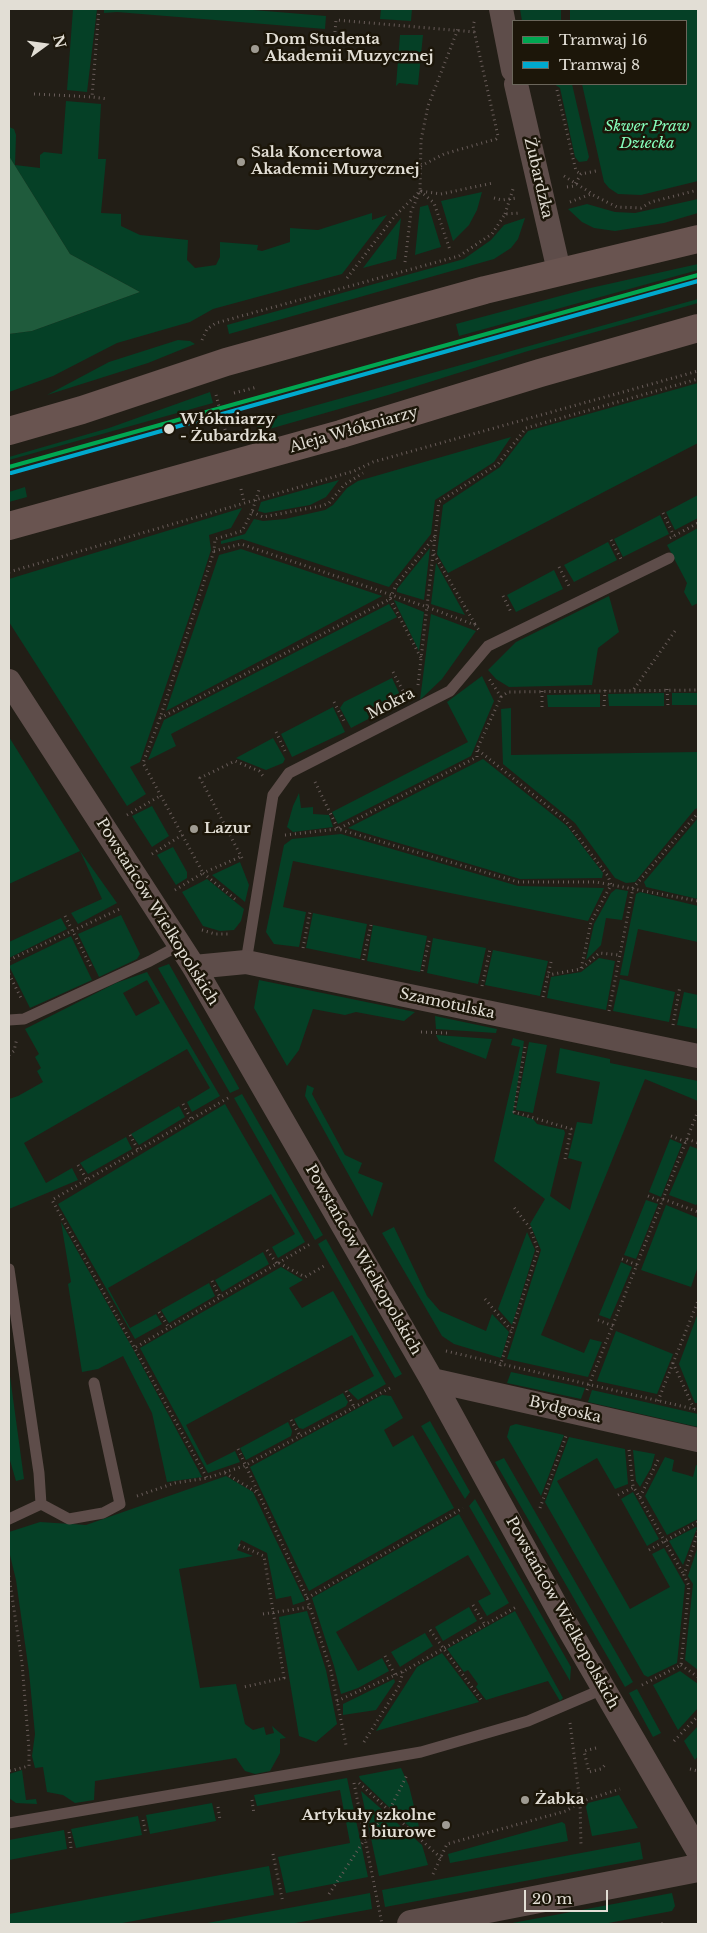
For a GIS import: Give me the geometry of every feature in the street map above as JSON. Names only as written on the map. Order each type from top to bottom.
[{"type":"main road","points":[[9,431],[82,410],[208,367],[559,271],[698,239]]},
{"type":"main road","name":"Aleja Włókniarzy","points":[[9,526],[420,411],[540,373],[698,328]]},
{"type":"street","points":[[501,9],[512,65]]},
{"type":"street","name":"Żubardzka","points":[[516,85],[559,271]]},
{"type":"street","name":"Powstańców Wielkopolskich","points":[[9,681],[194,967],[432,1380],[603,1689],[698,1851]]},
{"type":"street","name":"Szamotulska","points":[[194,967],[246,962],[698,1056]]},
{"type":"street","name":"Bydgoska","points":[[432,1380],[698,1440]]},
{"type":"street","points":[[411,1924],[698,1868]]},
{"type":"lane","name":"Mokra","points":[[246,962],[251,913],[265,848],[273,795],[289,773],[450,691],[488,646],[669,558]]},
{"type":"lane","points":[[9,1020],[24,1019],[180,945]]},
{"type":"lane","points":[[9,1269],[39,1472],[41,1504]]},
{"type":"lane","points":[[41,1504],[69,1519],[103,1513],[120,1504],[94,1382]]},
{"type":"lane","points":[[9,1519],[41,1504]]},
{"type":"lane","points":[[9,1823],[420,1752],[528,1721],[603,1689]]},
{"type":"path","points":[[92,97],[99,9]]},
{"type":"path","points":[[376,165],[419,167],[444,154],[496,139],[498,136],[473,26],[476,18]]},
{"type":"path","points":[[335,32],[336,20],[458,29],[474,32]]},
{"type":"path","points":[[405,262],[411,212],[420,190],[421,140],[428,106],[458,29]]},
{"type":"path","points":[[557,90],[576,171],[581,174],[596,171]]},
{"type":"path","points":[[34,94],[108,99]]},
{"type":"path","points":[[565,188],[574,186],[581,174]]},
{"type":"path","points":[[420,190],[441,194],[493,183]]},
{"type":"path","points":[[420,190],[434,203],[450,250]]},
{"type":"path","points":[[348,278],[394,217],[420,190]]},
{"type":"path","points":[[244,502],[202,339],[206,330],[216,323],[459,256],[492,234],[505,214],[545,208],[591,194],[622,208],[642,208],[652,202],[698,190]]},
{"type":"path","points":[[494,198],[509,200],[523,197]]},
{"type":"path","points":[[9,572],[354,471],[373,462],[698,371]]},
{"type":"path","points":[[418,688],[439,502],[498,464],[526,428],[698,379]]},
{"type":"path","points":[[234,393],[257,387]]},
{"type":"path","points":[[252,512],[263,517],[320,506],[329,502],[344,484],[363,473]]},
{"type":"path","points":[[201,930],[215,934],[236,934],[251,913],[203,873],[143,763],[160,718],[214,551],[215,539],[242,531],[252,512],[259,490]]},
{"type":"path","points":[[662,513],[674,536]]},
{"type":"path","points":[[668,539],[698,523]]},
{"type":"path","points":[[421,659],[390,599],[391,594],[436,535]]},
{"type":"path","points":[[611,540],[623,562],[630,558]]},
{"type":"path","points":[[214,551],[241,544],[391,594],[476,625]]},
{"type":"path","points":[[434,553],[488,646],[486,675],[501,697]]},
{"type":"path","points":[[559,567],[570,589],[579,584]]},
{"type":"path","points":[[504,596],[514,617]]},
{"type":"path","points":[[160,718],[390,599]]},
{"type":"path","points":[[634,690],[675,631]]},
{"type":"path","points":[[393,672],[405,694]]},
{"type":"path","points":[[667,689],[668,706]]},
{"type":"path","points":[[604,690],[604,706]]},
{"type":"path","points":[[283,826],[281,836],[338,829],[477,757],[478,749],[501,697],[508,692],[698,690]]},
{"type":"path","points":[[542,691],[542,707]]},
{"type":"path","points":[[334,702],[346,725]]},
{"type":"path","points":[[276,732],[287,755]]},
{"type":"path","points":[[478,749],[565,820],[608,876],[611,885],[591,922],[581,969]]},
{"type":"path","points":[[245,865],[200,778],[235,761],[259,771],[263,777]]},
{"type":"path","points":[[313,778],[338,829],[518,882],[596,882],[698,901]]},
{"type":"path","points":[[126,814],[160,796]]},
{"type":"path","points":[[599,1012],[609,1014],[633,888],[698,813]]},
{"type":"path","points":[[152,854],[182,835]]},
{"type":"path","points":[[175,891],[203,873],[265,848]]},
{"type":"path","points":[[9,960],[122,908]]},
{"type":"path","points":[[303,951],[310,912]]},
{"type":"path","points":[[65,916],[99,984]]},
{"type":"path","points":[[362,963],[372,925]]},
{"type":"path","points":[[413,973],[422,974],[430,937]]},
{"type":"path","points":[[294,949],[311,953]]},
{"type":"path","points":[[482,987],[490,949]]},
{"type":"path","points":[[548,975],[581,969],[599,953],[620,955]]},
{"type":"path","points":[[354,961],[371,964]]},
{"type":"path","points":[[544,1000],[542,1000],[551,962]]},
{"type":"path","points":[[473,985],[490,988]]},
{"type":"path","points":[[664,1026],[673,1028],[680,986]]},
{"type":"path","points":[[527,1039],[514,1112],[571,1129],[565,1158]]},
{"type":"path","points":[[207,1478],[136,1347],[52,1200],[228,1098]]},
{"type":"path","points":[[183,1104],[191,1119]]},
{"type":"path","points":[[540,1508],[568,1431],[579,1413],[698,1111]]},
{"type":"path","points":[[130,1135],[138,1150]]},
{"type":"path","points":[[671,1136],[698,1143]]},
{"type":"path","points":[[78,1165],[87,1180]]},
{"type":"path","points":[[648,1196],[698,1212]]},
{"type":"path","points":[[500,1366],[538,1250],[530,1228],[513,1206]]},
{"type":"path","points":[[136,1347],[312,1243]]},
{"type":"path","points":[[267,1250],[278,1264],[305,1277],[324,1266]]},
{"type":"path","points":[[622,1259],[637,1265]]},
{"type":"path","points":[[212,1282],[220,1297]]},
{"type":"path","points":[[485,1299],[512,1330]]},
{"type":"path","points":[[658,1401],[698,1301]]},
{"type":"path","points":[[159,1312],[169,1328]]},
{"type":"path","points":[[598,1320],[612,1326]]},
{"type":"path","points":[[445,1351],[500,1366],[696,1409]]},
{"type":"path","points":[[673,1363],[696,1409]]},
{"type":"path","points":[[120,1504],[175,1483],[207,1478],[244,1466],[392,1387]]},
{"type":"path","points":[[346,1391],[354,1407]]},
{"type":"path","points":[[291,1420],[300,1436]]},
{"type":"path","points":[[640,1498],[656,1469],[667,1433]]},
{"type":"path","points":[[628,1445],[634,1487],[689,1586],[681,1665]]},
{"type":"path","points":[[238,1449],[244,1466],[307,1598],[331,1671],[350,1764]]},
{"type":"path","points":[[225,1472],[257,1493]]},
{"type":"path","points":[[618,1496],[634,1487]]},
{"type":"path","points":[[307,1598],[463,1508]]},
{"type":"path","points":[[649,1550],[698,1522]]},
{"type":"path","points":[[684,1575],[698,1532]]},
{"type":"path","points":[[239,1545],[264,1556],[284,1678],[244,1687]]},
{"type":"path","points":[[9,1576],[22,1663],[29,1749],[29,1766],[9,1770]]},
{"type":"path","points":[[473,1604],[485,1625]]},
{"type":"path","points":[[337,1701],[404,1671],[518,1606]]},
{"type":"path","points":[[263,1614],[310,1607]]},
{"type":"path","points":[[430,1630],[442,1649],[482,1701]]},
{"type":"path","points":[[385,1656],[396,1675]]},
{"type":"path","points":[[681,1665],[698,1677]]},
{"type":"path","points":[[642,1685],[681,1665]]},
{"type":"path","points":[[350,1764],[399,1686],[404,1671]]},
{"type":"path","points":[[569,1705],[580,1802],[581,1846]]},
{"type":"path","points":[[674,1741],[698,1716]]},
{"type":"path","points":[[596,1748],[584,1752],[589,1772],[601,1769],[606,1764]]},
{"type":"path","points":[[690,1769],[698,1771]]},
{"type":"path","points":[[329,1894],[365,1839],[389,1811],[408,1775]]},
{"type":"path","points":[[382,1924],[353,1778],[440,1858]]},
{"type":"path","points":[[433,1874],[447,1844],[566,1811],[580,1802],[620,1789]]},
{"type":"path","points":[[142,1812],[146,1834]]},
{"type":"path","points":[[68,1826],[71,1848]]},
{"type":"path","points":[[273,1854],[283,1903]]},
{"type":"green space","points":[[73,9],[97,9],[87,92],[67,90]]},
{"type":"green space","points":[[104,9],[241,9],[326,16],[325,29],[117,12],[104,13]]},
{"type":"green space","points":[[381,9],[412,9],[411,21],[380,19]]},
{"type":"green space","points":[[520,9],[561,9],[561,20],[522,20]]},
{"type":"green space","name":"Skwer Praw Dziecka","points":[[570,9],[698,9],[698,181],[641,195],[618,194],[609,188],[604,182],[582,85],[687,85],[687,20],[570,20]]},
{"type":"green space","points":[[400,35],[423,35],[418,85],[399,83],[396,86]]},
{"type":"green space","points":[[556,85],[572,85],[589,157],[587,161],[579,162],[575,157],[560,88]]},
{"type":"green space","points":[[66,101],[101,104],[98,159],[106,159],[101,213],[121,214],[121,226],[140,235],[188,240],[187,260],[195,268],[216,265],[220,257],[220,242],[258,245],[257,250],[262,251],[290,242],[290,228],[318,230],[372,213],[372,220],[387,215],[342,274],[213,309],[190,322],[117,343],[53,376],[9,392],[9,334],[32,331],[140,292],[70,254],[9,156],[9,127],[14,129],[16,135],[15,165],[40,168],[40,155],[44,152],[62,154]]},
{"type":"green space","points":[[9,156],[70,254],[140,292],[32,331],[9,334]]},
{"type":"green space","points":[[482,192],[477,210],[469,225],[453,241],[441,201]]},
{"type":"green space","points":[[698,199],[698,213],[664,223],[615,231],[594,228],[582,222],[568,209],[587,204],[615,212],[635,213]]},
{"type":"green space","points":[[428,205],[441,247],[415,255],[420,207]]},
{"type":"green space","points":[[401,218],[396,259],[363,268]]},
{"type":"green space","points":[[525,218],[518,239],[511,248],[494,259],[229,334],[227,325],[464,259],[491,240],[504,225]]},
{"type":"green space","points":[[698,264],[698,270],[459,336],[456,324],[586,289]]},
{"type":"green space","points":[[698,299],[698,303],[528,351],[388,395],[259,432],[256,422]]},
{"type":"green space","points":[[178,340],[190,341],[195,344],[148,363],[47,395],[109,362]]},
{"type":"green space","points":[[698,383],[698,443],[448,573],[437,554],[443,505],[500,467],[528,431]]},
{"type":"green space","points":[[210,392],[213,403],[9,460],[9,457],[109,428]]},
{"type":"green space","points":[[511,437],[494,462],[435,500],[431,534],[389,587],[242,539],[221,544],[221,541],[245,534],[254,519],[263,521],[285,519],[325,510],[333,505],[347,488],[358,481]]},
{"type":"green space","points":[[339,480],[326,497],[310,505],[265,513],[258,511],[261,502]]},
{"type":"green space","points":[[25,487],[27,497],[9,502],[9,492]]},
{"type":"green space","points":[[698,495],[698,518],[675,530],[666,512]]},
{"type":"green space","points":[[242,508],[231,528],[209,535],[211,550],[140,762],[130,767],[146,794],[127,806],[9,622],[9,579]]},
{"type":"green space","points":[[660,515],[669,534],[623,557],[614,539]]},
{"type":"green space","points":[[698,528],[698,603],[692,606],[684,592],[687,583],[667,545]]},
{"type":"green space","points":[[608,542],[617,560],[574,582],[564,565]]},
{"type":"green space","points":[[430,548],[424,600],[397,592],[397,589]]},
{"type":"green space","points":[[241,549],[382,596],[166,711],[219,555]]},
{"type":"green space","points":[[436,563],[465,615],[431,604]]},
{"type":"green space","points":[[554,570],[563,589],[516,612],[507,595]]},
{"type":"green space","points":[[609,596],[619,632],[598,648],[592,685],[509,687],[496,679],[488,670],[516,642]]},
{"type":"green space","points":[[394,600],[424,612],[419,651]]},
{"type":"green space","points":[[389,604],[397,617],[171,734],[176,746],[148,760],[164,720]]},
{"type":"green space","points":[[431,614],[476,631],[442,679],[420,700]]},
{"type":"green space","points":[[482,676],[494,701],[471,756],[338,824],[332,812],[468,742],[447,702]]},
{"type":"green space","points":[[392,678],[403,701],[351,728],[340,708],[344,702]]},
{"type":"green space","points":[[664,693],[664,706],[609,706],[608,694]]},
{"type":"green space","points":[[672,693],[698,693],[698,705],[672,705]]},
{"type":"green space","points":[[600,694],[600,707],[548,707],[547,695]]},
{"type":"green space","points":[[333,707],[345,732],[292,757],[281,734]]},
{"type":"green space","points":[[511,708],[511,755],[698,752],[698,808],[695,809],[635,882],[626,883],[615,878],[575,823],[503,764],[501,709]]},
{"type":"green space","points":[[9,737],[80,851],[9,884]]},
{"type":"green space","points":[[273,738],[285,759],[283,763],[266,770],[236,758]]},
{"type":"green space","points":[[483,759],[567,826],[603,873],[602,878],[520,879],[348,828]]},
{"type":"green space","points":[[299,793],[301,808],[313,807],[313,814],[329,815],[333,827],[293,832],[287,827]]},
{"type":"green space","points":[[152,806],[169,836],[152,847],[132,816]]},
{"type":"green space","points":[[698,818],[698,899],[646,887],[644,882]]},
{"type":"green space","points":[[341,834],[518,886],[604,888],[588,921],[293,861],[283,907],[306,912],[299,947],[274,944],[266,932],[284,845],[292,839]]},
{"type":"green space","points":[[173,847],[187,872],[187,878],[176,885],[157,855]]},
{"type":"green space","points":[[80,851],[117,903],[78,924],[71,913],[102,899]]},
{"type":"green space","points":[[240,862],[249,885],[245,902],[212,875]]},
{"type":"green space","points":[[207,879],[244,909],[241,921],[234,930],[220,931],[203,926],[182,892]]},
{"type":"green space","points":[[616,889],[628,891],[622,920],[606,918],[601,945],[586,960],[594,924],[611,893]]},
{"type":"green space","points":[[640,892],[698,906],[698,942],[638,929],[628,976],[620,975],[636,894]]},
{"type":"green space","points":[[313,913],[367,924],[360,959],[306,948]]},
{"type":"green space","points":[[121,915],[140,954],[137,959],[99,977],[78,934]]},
{"type":"green space","points":[[61,918],[67,929],[9,958],[9,942]]},
{"type":"green space","points":[[373,925],[427,936],[420,972],[367,961]]},
{"type":"green space","points":[[71,936],[92,980],[30,1008],[9,966]]},
{"type":"green space","points":[[433,938],[486,948],[478,984],[427,973]]},
{"type":"green space","points":[[493,950],[548,961],[540,996],[485,985]]},
{"type":"green space","points":[[599,958],[615,961],[606,1010],[547,998],[551,977],[581,972]]},
{"type":"green space","points":[[169,964],[239,1089],[230,1093],[158,968]]},
{"type":"green space","points":[[147,972],[220,1096],[192,1112],[187,1102],[210,1088],[187,1049],[24,1143],[46,1183],[72,1168],[78,1180],[9,1209],[9,1099],[43,1082],[37,1071],[41,1068],[35,1057],[39,1054],[25,1029],[116,983]],"holes":[[[147,980],[160,1003],[136,1016],[123,993]]]},
{"type":"green space","points":[[620,979],[675,992],[669,1022],[613,1011]]},
{"type":"green space","points":[[259,980],[415,1012],[404,1021],[356,1012],[345,1015],[313,1009],[299,1050],[287,1066],[254,1008]]},
{"type":"green space","points":[[684,992],[698,995],[698,1029],[677,1025]]},
{"type":"green space","points":[[435,1016],[497,1029],[496,1033],[436,1029]]},
{"type":"green space","points":[[436,1035],[492,1039],[486,1059],[439,1041]]},
{"type":"green space","points":[[513,1038],[524,1041],[513,1114],[533,1119],[537,1124],[564,1130],[565,1133],[550,1196],[570,1210],[582,1162],[568,1158],[577,1122],[592,1124],[600,1082],[556,1073],[560,1048],[610,1059],[610,1063],[698,1081],[698,1101],[645,1079],[541,1335],[584,1353],[590,1339],[602,1342],[588,1377],[507,1359],[541,1250],[530,1224],[545,1199],[494,1161],[520,1047],[511,1045]]},
{"type":"green space","points":[[529,1042],[547,1045],[533,1113],[516,1110]]},
{"type":"green space","points":[[307,1085],[314,1088],[312,1094],[345,1155],[362,1163],[358,1173],[383,1183],[372,1217],[305,1096]]},
{"type":"green space","points":[[242,1094],[323,1235],[315,1240],[234,1098]]},
{"type":"green space","points":[[225,1104],[305,1242],[278,1258],[272,1247],[295,1234],[271,1194],[108,1288],[130,1328],[156,1314],[162,1324],[135,1339],[58,1204]]},
{"type":"green space","points":[[179,1106],[185,1117],[139,1145],[131,1134]]},
{"type":"green space","points":[[126,1137],[132,1149],[88,1174],[80,1163]]},
{"type":"green space","points":[[670,1139],[682,1144],[661,1197],[649,1192]]},
{"type":"green space","points":[[690,1146],[698,1149],[698,1203],[696,1205],[669,1195]]},
{"type":"green space","points":[[646,1200],[658,1204],[636,1259],[624,1255]]},
{"type":"green space","points":[[666,1205],[698,1218],[698,1266],[691,1287],[641,1270]]},
{"type":"green space","points":[[61,1222],[133,1349],[202,1477],[167,1482],[152,1413],[123,1356],[98,1369],[82,1372],[68,1284],[71,1282]]},
{"type":"green space","points":[[394,1227],[427,1296],[440,1311],[486,1331],[492,1314],[509,1332],[501,1358],[454,1344],[442,1336],[382,1233]]},
{"type":"green space","points":[[527,1232],[535,1250],[512,1325],[498,1309]]},
{"type":"green space","points":[[326,1239],[402,1374],[395,1378],[318,1244]]},
{"type":"green space","points":[[263,1252],[269,1264],[222,1292],[215,1280]]},
{"type":"green space","points":[[621,1262],[632,1267],[610,1319],[599,1315]]},
{"type":"green space","points":[[281,1267],[303,1280],[289,1288],[302,1308],[333,1291],[386,1384],[358,1400],[348,1390],[374,1376],[352,1335],[186,1425],[207,1465],[235,1451],[240,1462],[208,1473],[140,1348]]},
{"type":"green space","points":[[209,1283],[215,1296],[169,1323],[161,1310]]},
{"type":"green space","points":[[698,1313],[698,1403],[695,1403],[679,1364]]},
{"type":"green space","points":[[616,1331],[673,1354],[657,1394],[597,1381]]},
{"type":"green space","points":[[9,1369],[24,1479],[16,1481],[9,1457]]},
{"type":"green space","points":[[511,1372],[585,1388],[581,1399],[507,1383]]},
{"type":"green space","points":[[592,1390],[698,1414],[698,1427],[588,1402]]},
{"type":"green space","points":[[343,1393],[348,1402],[346,1406],[303,1429],[299,1428],[294,1419]]},
{"type":"green space","points":[[382,1395],[391,1396],[403,1418],[384,1430],[393,1447],[413,1435],[454,1508],[309,1591],[250,1467]]},
{"type":"green space","points":[[430,1421],[470,1492],[465,1499],[421,1426]]},
{"type":"green space","points":[[288,1422],[292,1431],[291,1436],[246,1460],[240,1448]]},
{"type":"green space","points":[[516,1424],[564,1435],[541,1496],[507,1437],[510,1426]]},
{"type":"green space","points":[[569,1437],[625,1449],[628,1484],[615,1489],[597,1458],[557,1481],[630,1609],[670,1587],[652,1554],[664,1548],[685,1585],[677,1663],[648,1677],[644,1675],[545,1502]]},
{"type":"green space","points":[[633,1450],[655,1454],[651,1468],[640,1487],[636,1481]]},
{"type":"green space","points":[[665,1457],[674,1460],[672,1471],[693,1477],[696,1465],[698,1466],[698,1519],[667,1535],[645,1496]]},
{"type":"green space","points":[[504,1458],[633,1682],[625,1687],[495,1462]]},
{"type":"green space","points":[[226,1476],[253,1492],[305,1601],[293,1605],[291,1596],[276,1599],[267,1553],[241,1540],[237,1550],[253,1556],[179,1569],[200,1688],[236,1684],[245,1724],[253,1730],[264,1727],[266,1735],[274,1733],[272,1726],[286,1738],[280,1739],[280,1753],[270,1771],[255,1774],[245,1771],[236,1758],[95,1781],[94,1800],[75,1803],[63,1795],[47,1792],[43,1767],[35,1768],[32,1756],[35,1734],[29,1672],[16,1580],[9,1551],[9,1532],[40,1522],[86,1525]]},
{"type":"green space","points":[[633,1492],[659,1539],[647,1546],[621,1499]]},
{"type":"green space","points":[[475,1499],[571,1667],[570,1681],[469,1506]]},
{"type":"green space","points":[[459,1514],[509,1603],[487,1616],[478,1601],[491,1594],[468,1555],[336,1632],[358,1671],[382,1658],[389,1671],[358,1688],[341,1694],[312,1598]]},
{"type":"green space","points":[[697,1528],[683,1565],[669,1541]]},
{"type":"green space","points":[[698,1546],[698,1670],[685,1660],[693,1584],[688,1576]]},
{"type":"green space","points":[[469,1607],[477,1621],[443,1641],[435,1627]]},
{"type":"green space","points":[[307,1611],[326,1670],[337,1724],[316,1742],[299,1736],[279,1617]]},
{"type":"green space","points":[[515,1611],[563,1698],[560,1701],[548,1681],[486,1700],[476,1687],[478,1684],[468,1670],[464,1672],[447,1649]]},
{"type":"green space","points":[[425,1633],[433,1646],[400,1667],[391,1652]]},
{"type":"green space","points":[[442,1653],[479,1702],[376,1731],[417,1667]]},
{"type":"green space","points":[[680,1671],[698,1684],[698,1708],[678,1730],[653,1685]]},
{"type":"green space","points":[[394,1679],[395,1682],[376,1710],[343,1715],[343,1704]]},
{"type":"green space","points":[[637,1689],[661,1733],[653,1737],[629,1693]]},
{"type":"green space","points":[[698,1726],[698,1756],[695,1760],[684,1741]]},
{"type":"green space","points":[[401,1768],[409,1786],[422,1839],[359,1776]]},
{"type":"green space","points":[[22,1770],[26,1800],[36,1799],[37,1804],[16,1803],[9,1798],[9,1774]]},
{"type":"green space","points":[[347,1778],[368,1877],[286,1893],[278,1857],[350,1843],[340,1790],[257,1806],[254,1795]]},
{"type":"green space","points":[[361,1791],[422,1845],[428,1865],[379,1876]]},
{"type":"green space","points":[[619,1795],[638,1828],[592,1836],[586,1807],[588,1803]]},
{"type":"green space","points":[[212,1803],[216,1821],[150,1834],[146,1815]]},
{"type":"green space","points":[[138,1816],[142,1835],[76,1848],[71,1829]]},
{"type":"green space","points":[[562,1822],[565,1824],[568,1841],[450,1863],[448,1854]]},
{"type":"green space","points":[[64,1830],[67,1849],[9,1860],[9,1840]]},
{"type":"green space","points":[[640,1842],[643,1859],[385,1907],[382,1890]]},
{"type":"green space","points":[[269,1866],[274,1895],[117,1924],[9,1924],[9,1914]]},
{"type":"green space","points":[[370,1893],[372,1909],[290,1924],[202,1924]]},
{"type":"green space","points":[[672,1893],[675,1906],[672,1911],[603,1924],[507,1924]]},
{"type":"tram line","name":"16","points":[[9,467],[698,275]]},
{"type":"tram line","name":"8","points":[[11,473],[698,281]]},
{"type":"place","name":"Dom Studenta Akademii Muzycznej","points":[[255,49]]},
{"type":"place","name":"Sala Koncertowa Akademii Muzycznej","points":[[241,162]]},
{"type":"place","name":"Włókniarzy - Żubardzka","points":[[169,429]]},
{"type":"place","name":"Lazur","points":[[194,829]]},
{"type":"place","name":"Żabka","points":[[525,1800]]},
{"type":"place","name":"Artykuły szkolne i biurowe","points":[[446,1825]]}]
